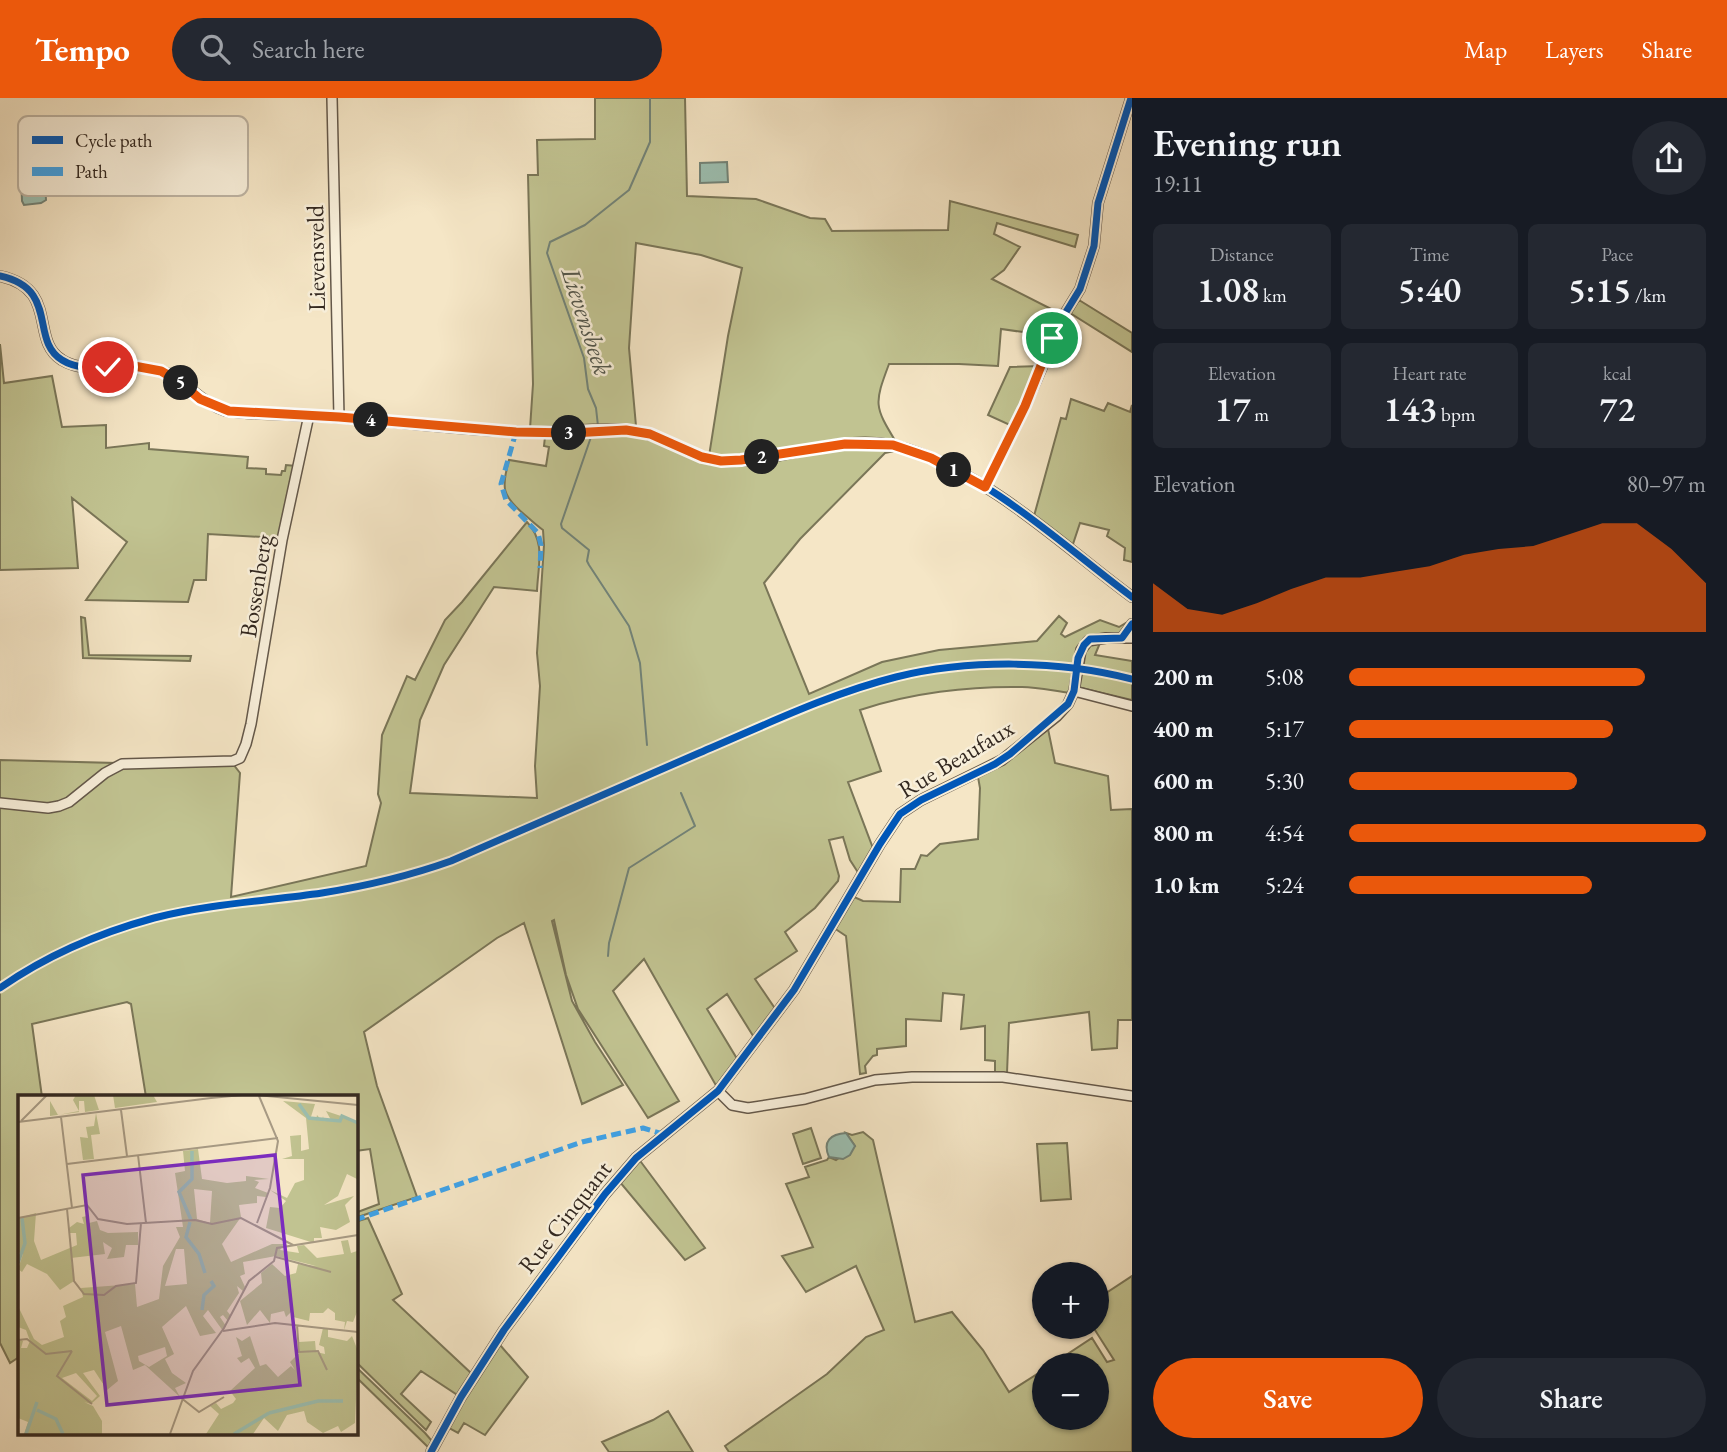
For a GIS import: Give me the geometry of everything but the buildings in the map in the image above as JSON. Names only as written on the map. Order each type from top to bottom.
[{"type":"street","name":"Lievensveld","points":[[332,98],[339,417]]},
{"type":"street","points":[[985,487],[1029,397],[1055,330],[1080,289],[1094,246],[1098,204],[1131,98]]},
{"type":"street","points":[[0,276],[18,282],[33,295],[42,311],[47,339],[62,360],[86,367],[134,366],[161,371],[180,382],[200,399],[226,411],[339,417],[516,432],[635,430],[702,457],[721,461],[845,444],[885,444],[904,448],[931,458],[985,487],[1132,597]]},
{"type":"street","name":"Bossenberg","points":[[0,803],[48,808],[59,806],[69,802],[105,773],[122,764],[237,760],[244,751],[251,724],[282,540],[309,415]]},
{"type":"street","name":"Rue Beaufaux","points":[[718,1091],[794,990],[900,814],[921,800],[1002,760],[1057,716],[1068,704],[1074,688],[1082,646],[1090,639],[1127,638],[1132,624]]},
{"type":"street","points":[[1074,688],[1132,706]]},
{"type":"street","points":[[718,1091],[732,1105],[748,1108],[790,1102],[895,1077],[1003,1077],[1132,1096]]},
{"type":"street","name":"Rue Cinquant","points":[[431,1452],[461,1397],[504,1330],[621,1174],[663,1134],[718,1091]]},
{"type":"green space","points":[[595,98],[685,98],[687,196],[756,199],[810,218],[825,219],[832,231],[948,230],[950,201],[1078,235],[1075,247],[997,223],[994,234],[1020,247],[1004,270],[992,279],[1063,315],[1051,336],[1001,329],[998,366],[889,364],[879,404],[880,412],[896,442],[804,447],[732,458],[709,456],[742,268],[701,255],[636,243],[629,348],[636,426],[530,429],[533,384],[528,175],[538,175],[537,140],[595,139]]},
{"type":"green space","points":[[1079,300],[1132,333],[1132,352],[1070,313]]},
{"type":"green space","points":[[0,344],[4,383],[52,376],[62,427],[106,425],[106,448],[149,443],[149,449],[248,457],[247,468],[266,469],[266,474],[281,475],[286,465],[296,466],[281,538],[208,534],[206,580],[194,580],[188,602],[86,600],[127,542],[72,498],[78,568],[0,570]]},
{"type":"green space","points":[[1040,366],[1012,426],[988,415],[1010,367]]},
{"type":"green space","points":[[1071,399],[1104,411],[1108,403],[1130,412],[1132,405],[1132,562],[1124,560],[1125,548],[1107,536],[1109,530],[1080,523],[1072,547],[1034,516],[1061,418],[1066,419]]},
{"type":"green space","points":[[629,432],[730,465],[841,447],[899,450],[885,453],[800,539],[764,583],[809,694],[882,662],[939,650],[1037,641],[1059,616],[1067,623],[1061,634],[1065,637],[1100,620],[1119,627],[1126,623],[1129,625],[1121,634],[1096,635],[1081,642],[1070,693],[1028,687],[961,689],[899,699],[860,710],[881,771],[848,782],[874,851],[859,874],[850,860],[843,837],[829,840],[838,881],[815,908],[785,932],[797,951],[755,979],[776,1010],[755,1039],[727,994],[707,1009],[739,1062],[718,1089],[644,959],[613,991],[679,1101],[648,1118],[578,1009],[566,975],[554,920],[552,921],[572,1001],[623,1085],[582,1104],[524,923],[497,938],[364,1032],[377,1086],[417,1197],[357,1217],[357,1212],[379,1204],[370,1149],[357,1151],[357,1095],[146,1095],[131,1004],[127,1002],[32,1024],[42,1095],[18,1095],[18,1358],[10,1363],[0,1343],[0,805],[52,810],[117,768],[233,764],[240,773],[231,897],[366,866],[381,803],[378,794],[382,735],[407,676],[415,680],[445,620],[527,522],[539,546],[537,591],[494,587],[444,665],[420,720],[410,793],[537,798],[535,766],[540,686],[537,653],[543,530],[517,508],[508,497],[504,485],[509,460],[546,466],[549,447],[544,446],[545,437]]},
{"type":"green space","points":[[81,617],[85,618],[89,655],[191,656],[190,661],[83,658]]},
{"type":"green space","points":[[1092,642],[1100,643],[1095,655],[1132,661],[1132,700],[1077,687],[1083,652]]},
{"type":"green space","points":[[1048,729],[1055,763],[1108,776],[1111,810],[1132,809],[1132,1020],[1118,1020],[1117,1048],[1092,1050],[1089,1012],[1009,1023],[1007,1073],[995,1074],[995,1061],[985,1060],[985,1026],[961,1029],[964,995],[943,993],[941,1021],[906,1019],[906,1046],[877,1049],[877,1055],[865,1066],[866,1073],[860,1074],[846,936],[834,928],[852,896],[863,901],[900,902],[901,869],[915,869],[921,855],[927,856],[940,844],[978,839],[978,777],[1013,757]]},
{"type":"green space","points":[[0,760],[115,763],[72,797],[42,804],[0,800]]},
{"type":"green space","points":[[811,1128],[821,1158],[803,1164],[793,1134]]},
{"type":"green space","points":[[863,1132],[873,1140],[915,1322],[952,1312],[983,1350],[1009,1392],[1032,1377],[1032,1430],[1109,1430],[1109,1361],[1114,1360],[1101,1339],[1109,1339],[1109,1291],[1132,1276],[1132,1452],[729,1452],[725,1446],[827,1374],[866,1337],[884,1330],[856,1266],[806,1292],[782,1256],[813,1247],[786,1184],[809,1177],[805,1167],[829,1157],[836,1160],[855,1146],[846,1133],[852,1135]]},
{"type":"green space","points":[[1067,1143],[1071,1199],[1041,1201],[1037,1144]]},
{"type":"green space","points":[[638,1158],[705,1248],[685,1260],[619,1181]]},
{"type":"green space","points":[[368,1218],[402,1294],[393,1300],[472,1374],[459,1396],[421,1371],[401,1394],[431,1422],[426,1430],[357,1363],[357,1221]]},
{"type":"green space","points":[[1090,1339],[1101,1353],[1069,1353]]},
{"type":"green space","points":[[500,1345],[528,1377],[485,1435],[464,1423],[458,1433],[447,1427]]},
{"type":"green space","points":[[357,1368],[425,1433],[432,1441],[430,1449],[357,1378]]},
{"type":"green space","points":[[668,1411],[693,1452],[609,1452],[602,1442],[653,1420]]},
{"type":"shaded area","points":[[727,162],[728,182],[700,183],[700,163]]},
{"type":"shaded area","points":[[22,196],[46,196],[46,200],[41,203],[24,205]]},
{"type":"shaded area","points":[[846,1133],[855,1146],[850,1155],[843,1159],[829,1157],[829,1139]]},
{"type":"waterway","name":"Lievensbeek","points":[[598,426],[596,408],[588,389],[584,358],[547,253],[550,242],[585,225],[629,190],[650,142],[650,98]]},
{"type":"waterway","name":"Lievensbeek","points":[[605,433],[591,437],[561,524],[562,528],[589,550],[589,565],[629,626],[640,663],[647,745]]},
{"type":"waterway","name":"Lievensbeek","points":[[608,956],[629,868],[695,826],[681,793]]},
{"type":"marked path","points":[[516,432],[501,484],[506,500],[538,533],[541,545],[540,568]]},
{"type":"marked path","points":[[357,1219],[582,1142],[643,1128],[663,1134]]},
{"type":"cycle path","points":[[985,487],[1025,406],[1055,330],[1080,289],[1094,246],[1098,203],[1131,98]]},
{"type":"cycle path","points":[[0,276],[19,283],[30,292],[37,303],[52,351],[62,360],[83,367],[158,370],[175,378],[207,402],[226,411],[503,431],[628,430],[653,436],[699,456],[723,461],[769,457],[861,442],[907,449],[938,461],[997,494],[1132,597]]},
{"type":"cycle path","points":[[431,1452],[461,1397],[504,1330],[605,1194],[636,1158],[718,1091],[794,990],[900,814],[921,800],[1010,754],[1068,704],[1074,691],[1078,658],[1084,645],[1090,639],[1122,638],[1132,624]]},
{"type":"cycle path","points":[[0,988],[36,965],[74,946],[154,918],[217,906],[355,887],[451,861],[796,711],[896,677],[953,667],[1014,664],[1075,668],[1132,679]]},
{"type":"route","points":[[108,367],[134,366],[167,373],[200,399],[229,411],[516,432],[626,430],[650,434],[710,460],[741,460],[845,444],[893,445],[931,458],[985,487],[1025,406],[1052,338]]}]
